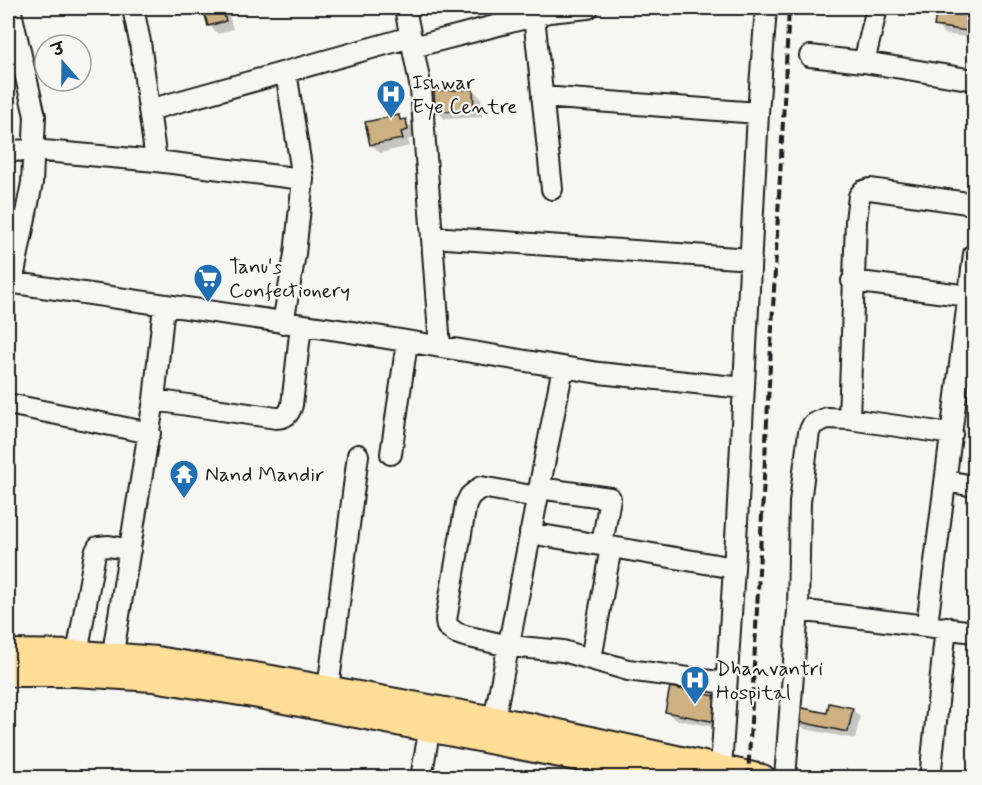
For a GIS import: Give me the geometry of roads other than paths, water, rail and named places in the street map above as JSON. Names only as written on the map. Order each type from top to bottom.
[{"type":"main road","points":[[8,653],[76,654],[153,678],[207,677],[328,689],[596,769],[682,777]]},
{"type":"main road","points":[[8,673],[111,666]]},
{"type":"main road","points":[[207,677],[431,718],[494,720],[762,777]]},
{"type":"street","points":[[10,8],[35,116],[32,183],[10,283],[292,324],[599,373],[744,388]]},
{"type":"street","points":[[133,8],[140,42],[156,161]]},
{"type":"street","points":[[405,8],[421,88],[440,347]]},
{"type":"street","points":[[149,110],[286,72],[412,42],[549,12],[588,8]]},
{"type":"street","points":[[721,768],[766,8]]},
{"type":"street","points":[[864,62],[877,8]]},
{"type":"street","points":[[534,16],[552,189]]},
{"type":"street","points":[[810,56],[864,62],[975,80]]},
{"type":"street","points":[[154,400],[276,418],[289,414],[292,405],[295,254],[303,179],[286,72]]},
{"type":"street","points":[[542,97],[758,113]]},
{"type":"street","points":[[8,151],[33,150],[156,161],[303,179]]},
{"type":"street","points":[[849,419],[852,281],[859,196],[863,191],[870,189],[975,204]]},
{"type":"street","points":[[432,237],[751,259]]},
{"type":"street","points":[[930,777],[936,626],[946,481],[952,434],[967,376],[969,297],[975,254]]},
{"type":"street","points":[[852,281],[969,297]]},
{"type":"street","points":[[111,666],[150,433],[164,305]]},
{"type":"street","points":[[391,454],[407,342]]},
{"type":"street","points":[[494,720],[563,367]]},
{"type":"street","points":[[8,404],[150,433]]},
{"type":"street","points":[[785,777],[798,610],[800,502],[809,432],[813,424],[821,420],[849,419],[952,434]]},
{"type":"street","points":[[328,689],[358,455]]},
{"type":"street","points":[[946,481],[975,486]]},
{"type":"street","points":[[591,659],[606,546],[609,498],[481,487],[470,496],[466,504],[446,620],[447,626],[465,636],[508,646],[563,651],[628,670],[726,684]]},
{"type":"street","points":[[530,533],[734,568]]},
{"type":"street","points":[[76,654],[98,547],[109,546],[130,550]]},
{"type":"street","points":[[798,610],[975,632]]},
{"type":"street","points":[[422,777],[431,718]]},
{"type":"railway","points":[[748,778],[789,8]]},
{"type":"place","name":"Ishwar Eye Centre","points":[[391,120]]},
{"type":"place","name":"Tanu's Confectionery","points":[[208,304]]},
{"type":"place","name":"Nand Mandir","points":[[184,500]]},
{"type":"place","name":"Dhanvantri Hospital","points":[[695,706]]}]
